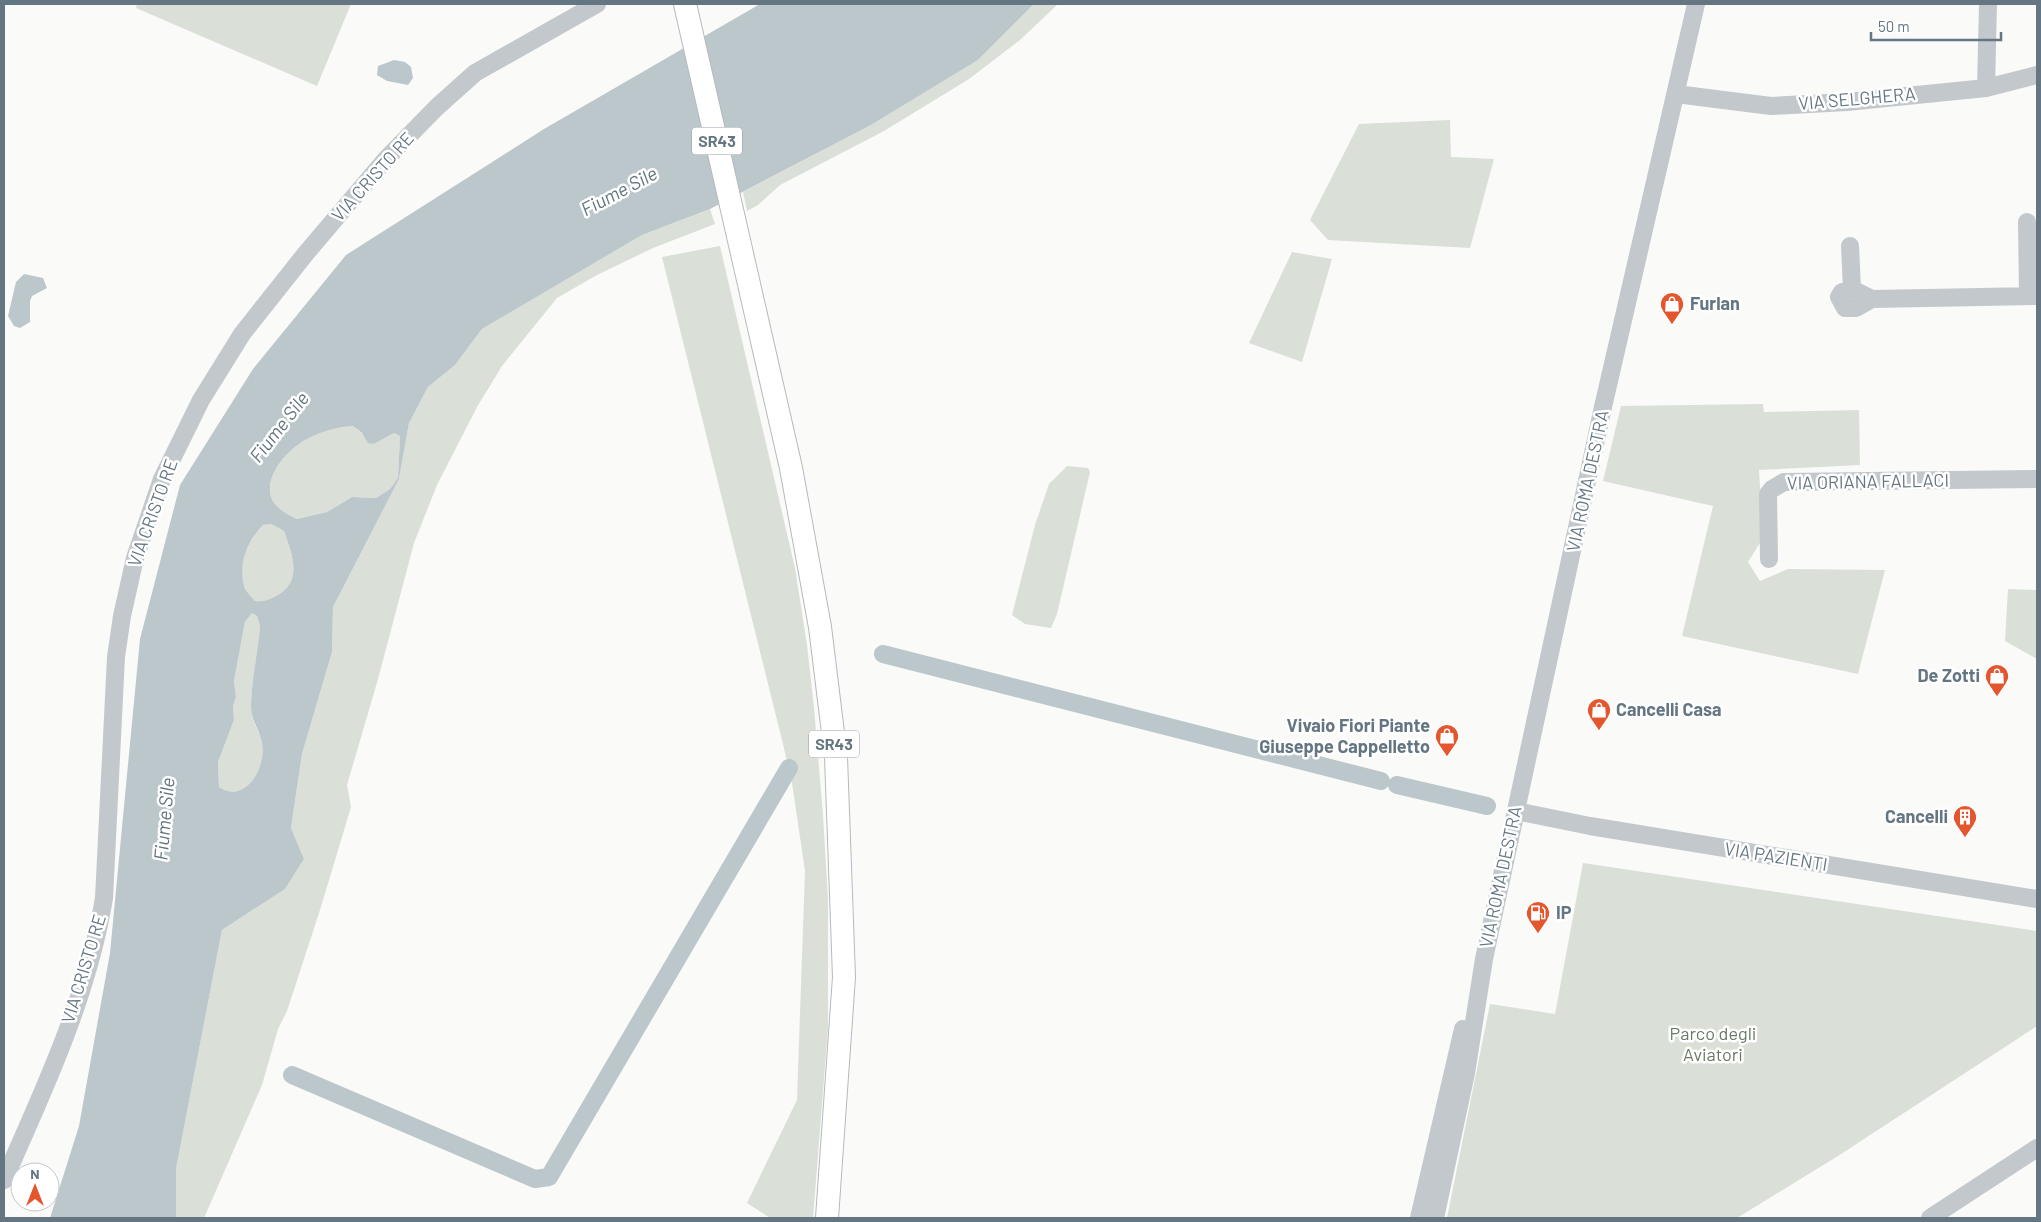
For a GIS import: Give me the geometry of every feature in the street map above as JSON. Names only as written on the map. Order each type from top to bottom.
[{"type":"main road","name":"SR43","points":[[685,4],[749,278],[790,468],[820,627],[836,757],[844,978],[827,1218]]},
{"type":"street","name":"VIA CRISTO RE","points":[[4,1180],[60,1046],[91,960],[99,931],[104,898],[116,657],[122,616],[135,558],[162,479],[202,400],[242,334],[307,252],[386,159],[437,107],[475,73],[597,4]]},
{"type":"street","name":"VIA ROMA DESTRA","points":[[1435,1218],[1466,1073],[1484,959],[1603,407],[1696,4]]},
{"type":"street","points":[[1986,88],[1988,4]]},
{"type":"street","name":"VIA SELGHERA","points":[[1676,94],[1770,106],[1846,102],[1986,88],[2037,75]]},
{"type":"street","points":[[1850,246],[1852,289],[1872,298],[2032,296],[2026,222]]},
{"type":"street","name":"VIA ORIANA FALLACI","points":[[1769,559],[1768,494],[1772,489],[1784,482],[2037,479]]},
{"type":"street","name":"VIA PAZIENTI","points":[[1516,811],[1590,826],[2037,899]]},
{"type":"street","name":"VIA ROMA DESTRA","points":[[1419,1218],[1456,1052],[1484,959]]},
{"type":"street","points":[[1930,1218],[2037,1148]]},
{"type":"street","name":"VIA ROMA DESTRA","points":[[1424,1197],[1424,1218]]},
{"type":"green space","points":[[137,4],[351,4],[317,86],[136,8]]},
{"type":"green space","points":[[1034,4],[1058,4],[1020,40],[969,79],[884,131],[780,185],[758,205],[747,211],[743,192],[871,125],[978,60]]},
{"type":"green space","points":[[1450,120],[1451,157],[1494,159],[1470,248],[1328,240],[1310,220],[1359,124]]},
{"type":"green space","points":[[710,209],[715,224],[653,248],[597,275],[557,298],[502,366],[477,407],[437,485],[414,543],[378,679],[347,785],[351,807],[320,910],[287,1011],[278,1029],[262,1085],[204,1218],[176,1218],[176,1169],[222,930],[285,889],[304,859],[291,828],[302,754],[332,652],[333,607],[399,479],[409,423],[428,387],[455,365],[482,329],[642,235]]},
{"type":"green space","points":[[720,246],[795,568],[807,645],[814,708],[828,899],[828,1028],[813,1218],[770,1218],[747,1203],[797,1100],[805,871],[792,783],[783,744],[662,257]]},
{"type":"green space","points":[[1292,252],[1332,259],[1302,362],[1249,343]]},
{"type":"green space","points":[[1763,404],[1764,412],[1859,410],[1860,465],[1759,470],[1763,538],[1748,562],[1760,581],[1788,569],[1885,570],[1858,674],[1682,636],[1713,506],[1603,481],[1621,406]]},
{"type":"green space","points":[[353,426],[374,444],[394,433],[400,436],[398,478],[390,489],[376,498],[352,497],[327,512],[297,519],[278,507],[271,497],[271,480],[280,462],[287,454],[301,442],[325,431]]},
{"type":"green space","points":[[1067,466],[1088,468],[1090,472],[1057,614],[1051,628],[1025,624],[1012,615],[1035,525],[1049,484]]},
{"type":"green space","points":[[271,524],[284,531],[292,557],[293,574],[291,582],[286,589],[278,595],[264,601],[255,601],[247,592],[243,580],[243,563],[252,539],[263,525]]},
{"type":"green space","points":[[2008,589],[2037,590],[2037,659],[2005,641]]},
{"type":"green space","points":[[252,613],[257,616],[260,626],[252,687],[251,711],[263,750],[258,772],[254,778],[241,790],[231,792],[219,787],[218,762],[234,720],[233,706],[236,697],[234,681],[245,622]]},
{"type":"green space","name":"Parco degli Aviatori","points":[[1583,863],[2037,931],[2037,1026],[1838,1156],[1737,1218],[1447,1218],[1490,1004],[1555,1014]]},
{"type":"water","name":"Fiume Sile","points":[[760,4],[1034,4],[978,60],[871,125],[710,209],[642,235],[482,329],[455,365],[428,387],[409,423],[399,479],[333,607],[332,652],[302,754],[291,828],[304,859],[285,889],[222,930],[176,1169],[176,1218],[50,1218],[52,1212],[60,1212],[60,1186],[79,1126],[110,953],[140,639],[180,485],[253,369],[346,255],[544,129]],"holes":[[[353,426],[362,433],[368,443],[374,444],[394,433],[400,436],[398,478],[390,489],[376,498],[352,497],[327,512],[297,519],[286,513],[273,501],[270,488],[271,479],[275,470],[294,447],[325,431],[336,428]],[[271,524],[284,531],[292,557],[293,574],[291,582],[278,595],[264,601],[255,601],[245,588],[242,571],[243,562],[248,546],[257,532],[263,525]],[[252,613],[257,616],[260,626],[252,687],[251,711],[263,750],[258,772],[254,778],[241,790],[231,792],[219,787],[218,762],[234,720],[233,706],[236,697],[234,681],[245,622]]]},
{"type":"water","points":[[394,60],[405,62],[411,67],[413,78],[408,85],[387,81],[377,75],[378,66]]},
{"type":"water","points":[[24,274],[43,278],[47,288],[32,296],[30,301],[30,322],[20,328],[14,326],[8,316],[16,282]]},
{"type":"waterway","points":[[883,654],[1381,781]]},
{"type":"waterway","points":[[292,1075],[535,1179],[549,1177],[789,768]]},
{"type":"waterway","points":[[1397,785],[1487,806]]},
{"type":"place","name":"Furlan","points":[[1672,325]]},
{"type":"place","name":"De Zotti","points":[[1997,697]]},
{"type":"place","name":"Cancelli Casa","points":[[1599,731]]},
{"type":"place","name":"Vivaio Fiori Piante Giuseppe Cappelletto","points":[[1447,757]]},
{"type":"place","name":"Cancelli","points":[[1965,838]]},
{"type":"place","name":"IP","points":[[1538,934]]}]
